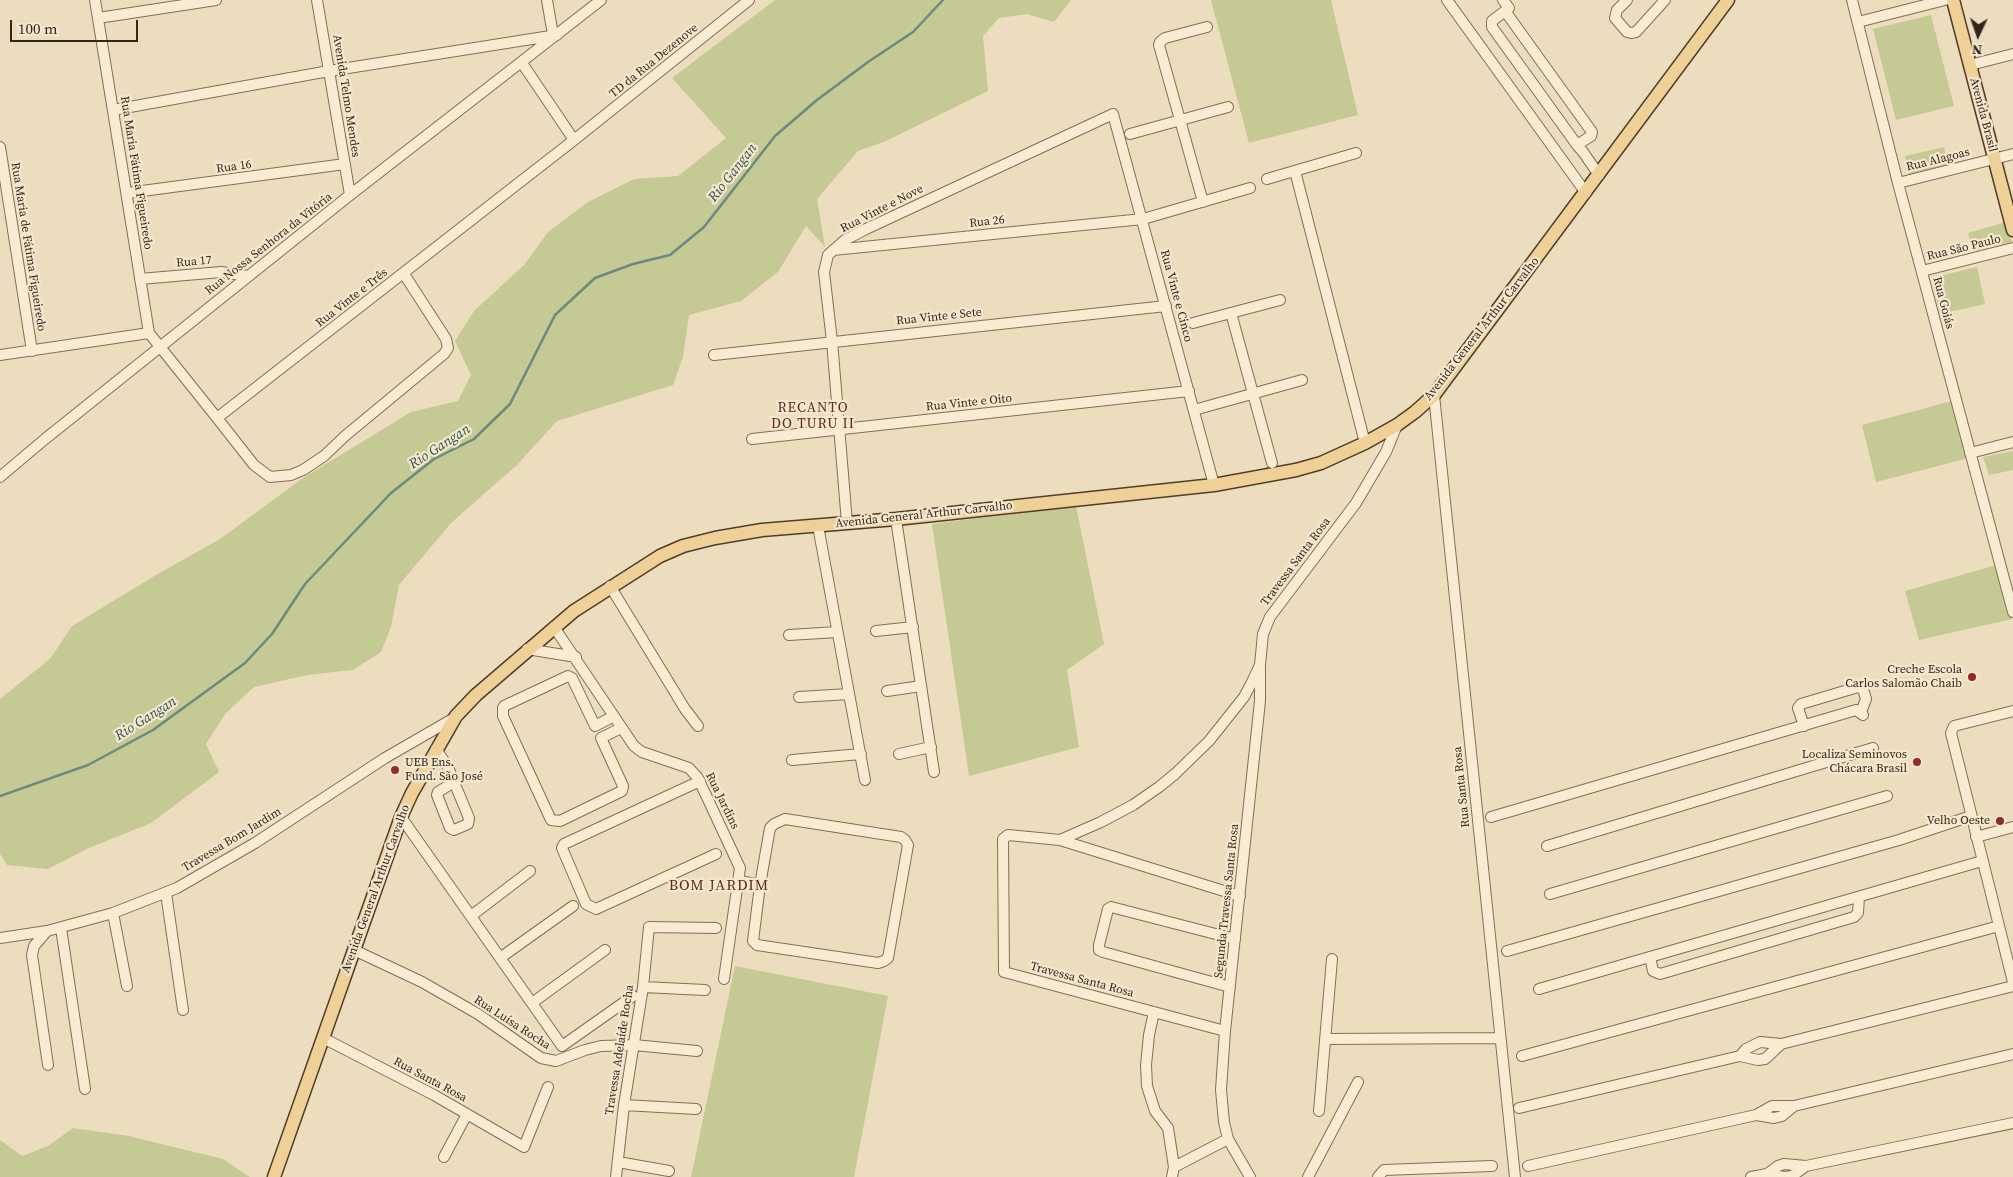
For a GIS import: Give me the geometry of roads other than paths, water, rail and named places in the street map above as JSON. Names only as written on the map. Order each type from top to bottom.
[{"type":"main road","name":"Avenida General Arthur Carvalho","points":[[274,1177],[401,817],[436,749],[456,716],[476,695],[554,627],[610,586],[660,556],[698,542],[762,530],[896,519],[1214,485],[1296,470],[1321,463],[1365,443],[1397,425],[1415,412],[1434,394],[1586,193],[1728,0]]},
{"type":"main road","name":"Avenida Brasil","points":[[1953,0],[2013,230]]},
{"type":"street","name":"Rua Maria Fátima Figueiredo","points":[[95,0],[149,333]]},
{"type":"street","points":[[98,18],[216,0]]},
{"type":"street","name":"Avenida Telmo Mendes","points":[[318,0],[350,195]]},
{"type":"street","points":[[547,0],[555,35]]},
{"type":"street","name":"Rua Nossa Senhora da Vitória","points":[[0,477],[160,346],[350,195],[602,0]]},
{"type":"street","name":"TD da Rua Dezenove","points":[[574,140],[749,0]]},
{"type":"street","points":[[1447,0],[1586,193]]},
{"type":"street","points":[[1627,0],[1617,10],[1615,18],[1627,32],[1636,32],[1665,0]]},
{"type":"street","name":"Rua Goiás","points":[[1852,0],[1898,183],[2013,612]]},
{"type":"street","points":[[1858,22],[1945,0]]},
{"type":"street","points":[[1578,145],[1591,136],[1592,132],[1505,11],[1492,21],[1492,27],[1599,175]]},
{"type":"street","points":[[1203,202],[1159,49],[1160,42],[1165,38],[1207,27]]},
{"type":"street","name":"Rua Nossa Senhora da Vitória","points":[[113,110],[329,71],[555,35]]},
{"type":"street","points":[[1970,66],[2013,54]]},
{"type":"street","points":[[522,63],[574,140]]},
{"type":"street","points":[[1130,134],[1228,107]]},
{"type":"street","name":"Rua Vinte e Cinco","points":[[1113,114],[1214,485]]},
{"type":"street","name":"Rua Vinte e Nove","points":[[847,523],[832,341],[824,272],[828,255],[845,240],[866,229],[1113,114]]},
{"type":"street","name":"Rua Vinte e Três","points":[[217,418],[574,140]]},
{"type":"street","name":"Rua Maria de Fátima Figueiredo","points":[[0,148],[32,351]]},
{"type":"street","points":[[1267,179],[1356,153]]},
{"type":"street","name":"Rua Alagoas","points":[[1898,183],[2013,154]]},
{"type":"street","name":"Rua 16","points":[[126,194],[345,164]]},
{"type":"street","points":[[1295,171],[1365,443]]},
{"type":"street","name":"Rua 26","points":[[833,250],[1143,219],[1250,188]]},
{"type":"street","name":"Rua São Paulo","points":[[1922,271],[2013,248]]},
{"type":"street","name":"Rua 17","points":[[140,279],[221,272],[249,276]]},
{"type":"street","points":[[149,333],[254,465],[270,478],[291,475],[303,470],[324,456],[345,436],[444,354],[448,348],[446,339],[404,274]]},
{"type":"street","points":[[1193,323],[1280,300]]},
{"type":"street","name":"Rua Vinte e Sete","points":[[714,354],[1166,306]]},
{"type":"street","points":[[1231,313],[1272,463]]},
{"type":"street","name":"Rua Maria de Fátima Figueiredo","points":[[0,355],[149,333]]},
{"type":"street","points":[[1194,410],[1302,380]]},
{"type":"street","name":"Rua Vinte e Oito","points":[[752,439],[1189,391]]},
{"type":"street","name":"Rua Santa Rosa","points":[[1434,394],[1457,648],[1515,1177]]},
{"type":"street","name":"Travessa Santa Rosa","points":[[1060,840],[1133,805],[1175,774],[1209,741],[1244,697],[1260,665],[1264,634],[1270,617],[1356,503],[1386,452],[1397,425]]},
{"type":"street","points":[[1970,453],[2013,442]]},
{"type":"street","points":[[896,519],[934,772]]},
{"type":"street","points":[[818,526],[866,780]]},
{"type":"street","points":[[610,586],[685,709],[698,726]]},
{"type":"street","name":"Rua Jardins","points":[[554,627],[637,749],[689,768],[700,781],[740,868],[740,881],[724,979]]},
{"type":"street","points":[[876,631],[913,627]]},
{"type":"street","points":[[790,635],[837,632]]},
{"type":"street","points":[[527,650],[576,657]]},
{"type":"street","name":"Segunda Travessa Santa Rosa","points":[[1250,1177],[1228,1139],[1221,1090],[1225,1031],[1260,700],[1260,665]]},
{"type":"street","points":[[568,676],[572,678],[595,726],[623,790],[621,793],[560,821],[553,821],[503,716],[503,708],[568,676]]},
{"type":"street","points":[[887,691],[922,686]]},
{"type":"street","points":[[1491,817],[1804,726],[1856,710],[1862,713],[1866,699],[1863,688],[1858,687],[1801,704],[1798,708],[1804,726]]},
{"type":"street","points":[[799,697],[849,694]]},
{"type":"street","points":[[1740,1056],[1752,1044],[1760,1042],[1781,1044],[2011,985],[1979,862],[1976,837],[1951,733],[1954,726],[2013,711]]},
{"type":"street","name":"Travessa Bom Jardim","points":[[0,938],[60,928],[113,913],[166,893],[255,843],[385,758],[456,716]]},
{"type":"street","points":[[595,726],[614,716]]},
{"type":"street","points":[[601,738],[621,728]]},
{"type":"street","points":[[899,754],[930,747]]},
{"type":"street","points":[[436,749],[448,767],[454,782]]},
{"type":"street","points":[[1546,846],[1868,749]]},
{"type":"street","points":[[792,760],[861,754]]},
{"type":"street","points":[[700,781],[564,844],[562,848],[586,904],[596,909],[716,854]]},
{"type":"street","points":[[1550,894],[1881,797]]},
{"type":"street","points":[[1507,951],[1899,840],[1971,816]]},
{"type":"street","points":[[401,817],[562,1046],[633,996]]},
{"type":"street","points":[[785,819],[901,837],[908,844],[888,958],[878,963],[757,945],[752,941],[752,936],[760,885],[770,828],[779,820],[785,819]]},
{"type":"street","points":[[1976,837],[2013,827]]},
{"type":"street","name":"Travessa Santa Rosa","points":[[1225,1031],[1004,972],[1003,846],[1005,837],[1060,840],[1240,896]]},
{"type":"street","points":[[1539,990],[1979,862]]},
{"type":"street","points":[[471,916],[530,871]]},
{"type":"street","points":[[740,881],[760,885]]},
{"type":"street","points":[[166,893],[183,1010]]},
{"type":"street","points":[[1650,957],[1653,970],[1660,974],[1854,916],[1858,913],[1859,897]]},
{"type":"street","points":[[500,958],[573,906]]},
{"type":"street","points":[[1230,987],[1103,952],[1099,950],[1099,945],[1108,909],[1111,907],[1235,939]]},
{"type":"street","points":[[113,913],[127,986]]},
{"type":"street","name":"Travessa Adelaíde Rocha","points":[[616,1177],[624,1105],[643,987],[649,927],[716,928]]},
{"type":"street","points":[[1522,1056],[1996,927]]},
{"type":"street","points":[[60,928],[85,1088]]},
{"type":"street","points":[[47,931],[34,946],[32,955],[48,1065]]},
{"type":"street","name":"Rua Luísa Rocha","points":[[354,950],[430,987],[478,1014],[541,1058],[556,1061],[592,1048],[634,1045],[697,1051]]},
{"type":"street","points":[[532,1003],[605,950]]},
{"type":"street","points":[[1319,1111],[1332,959]]},
{"type":"street","points":[[643,987],[705,990]]},
{"type":"street","points":[[1154,1012],[1148,1034],[1147,1086],[1154,1111],[1168,1128],[1173,1172],[1228,1139]]},
{"type":"street","name":"Rua Santa Rosa","points":[[323,1038],[434,1094],[524,1147],[548,1087]]},
{"type":"street","points":[[1325,1039],[1500,1038]]},
{"type":"street","points":[[1519,1108],[1740,1056],[1758,1060],[1765,1059],[1781,1044]]},
{"type":"street","points":[[1528,1166],[1756,1115],[1774,1118],[1782,1116],[1794,1106],[2013,1054]]},
{"type":"street","points":[[1308,1177],[1358,1082]]},
{"type":"street","points":[[624,1105],[696,1108]]},
{"type":"street","points":[[444,1157],[466,1114]]},
{"type":"street","points":[[1751,1177],[1767,1174],[1784,1164],[1806,1166],[2013,1123]]},
{"type":"street","points":[[618,1162],[669,1171]]},
{"type":"street","points":[[1378,1177],[1384,1170],[1492,1166]]},
{"type":"waterway","name":"Rio Gangan","points":[[0,796],[88,765],[153,730],[245,663],[272,634],[305,584],[391,493],[434,459],[474,439],[510,404],[555,315],[595,278],[633,264],[670,255],[704,227],[775,136],[817,100],[868,62],[913,32],[943,0]]},
{"type":"place","name":"Creche Escola Carlos Salomão Chaib","points":[[1972,677]]},
{"type":"place","name":"Localiza Seminovos Chácara Brasil","points":[[1917,762]]},
{"type":"place","name":"UEB Ens. Fund. São José","points":[[395,770]]},
{"type":"place","name":"Velho Oeste","points":[[2000,821]]},
{"type":"district","name":"RECANTO DO TURU II","points":[[813,416]]},
{"type":"district","name":"BOM JARDIM","points":[[719,886]]}]
